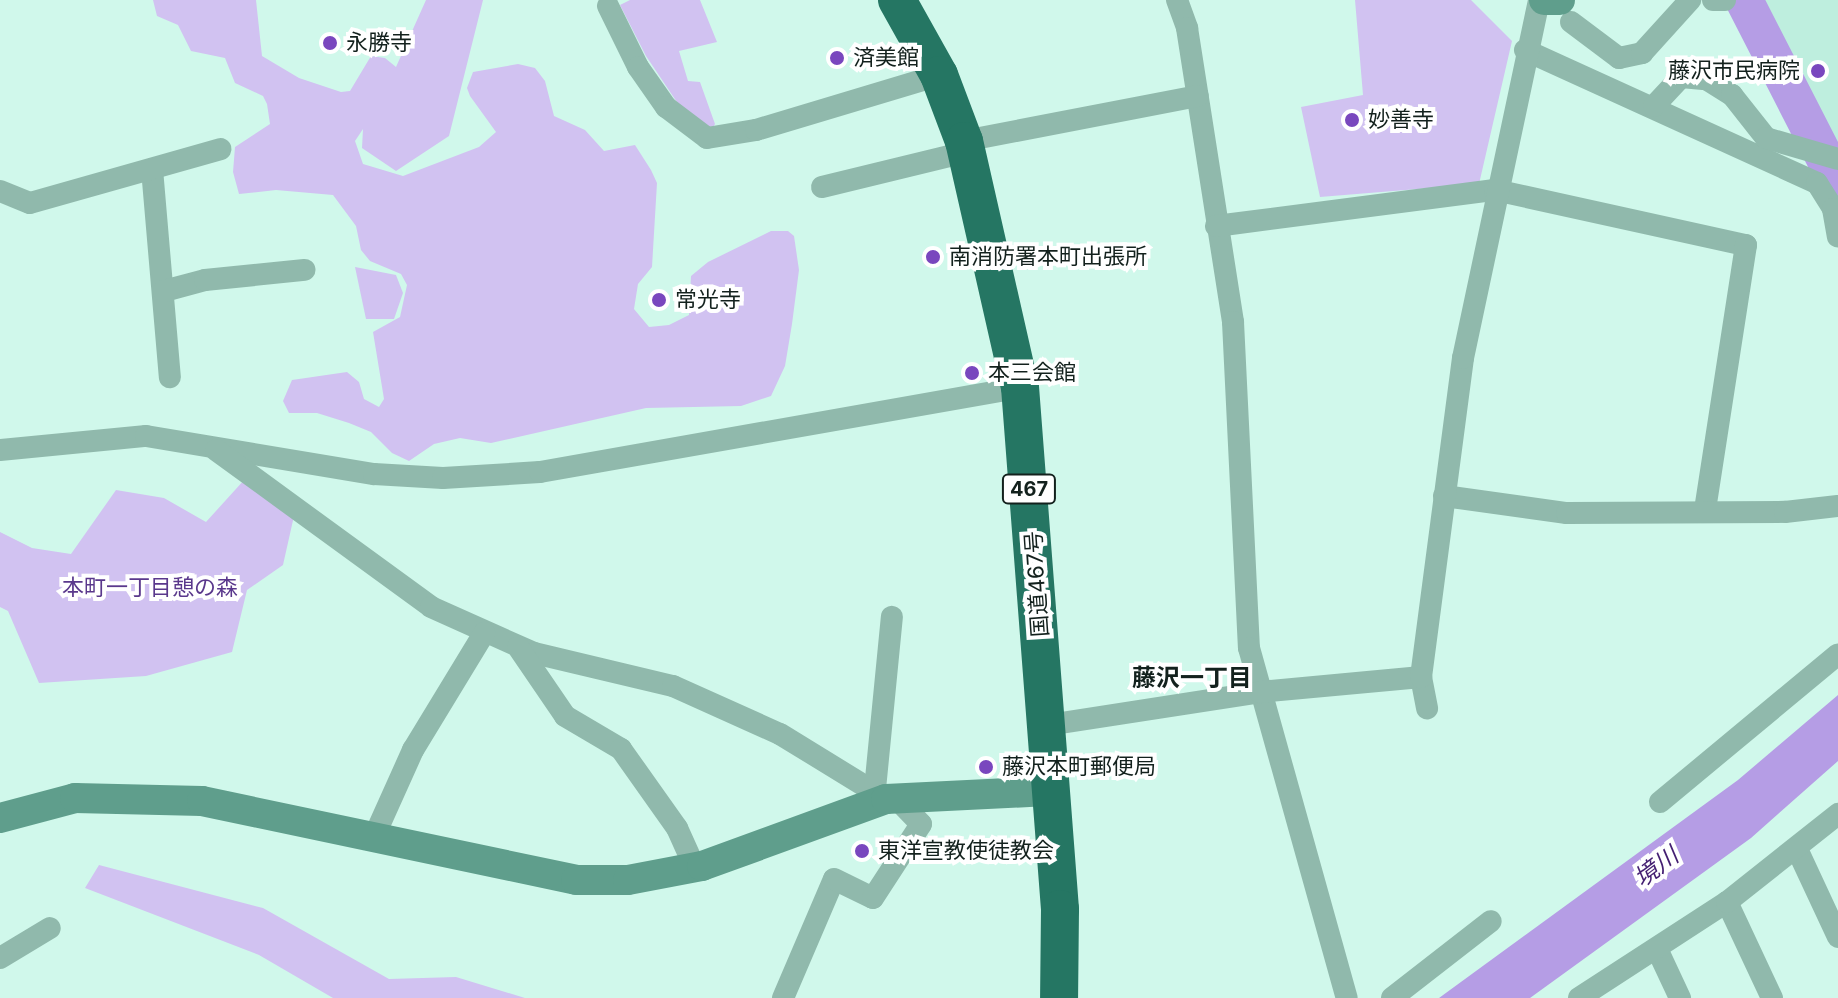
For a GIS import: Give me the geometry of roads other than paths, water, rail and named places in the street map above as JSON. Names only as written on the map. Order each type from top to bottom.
[{"type":"highway","name":"国道467号","points":[[897,0],[939,75],[965,147],[1020,387],[1060,909],[1059,998]]},
{"type":"street","points":[[1177,0],[1198,96],[1233,322],[1247,623],[1260,692],[1336,944],[1347,998]]},
{"type":"street","points":[[1427,708],[1421,677],[1444,496],[1495,190],[1525,50],[1541,0],[1565,11],[1619,58],[1642,53],[1690,0]]},
{"type":"street","points":[[1713,0],[1725,0]]},
{"type":"street","points":[[608,6],[638,67],[666,107],[707,138],[756,130],[766,123],[939,75]]},
{"type":"street","points":[[1525,50],[1654,106],[1817,183],[1833,209],[1838,237]]},
{"type":"street","points":[[1654,106],[1681,77],[1706,79],[1732,95],[1766,138],[1796,151],[1838,159]]},
{"type":"street","points":[[822,187],[965,147],[1198,96]]},
{"type":"street","points":[[0,191],[30,203],[221,149]]},
{"type":"street","points":[[152,169],[170,377]]},
{"type":"street","points":[[1216,226],[1495,190],[1746,245],[1705,511]]},
{"type":"street","points":[[164,291],[205,280],[304,270]]},
{"type":"street","points":[[0,450],[146,436],[374,474],[443,478],[540,472],[1020,387]]},
{"type":"street","points":[[215,449],[431,607],[518,647],[673,686],[780,734],[886,796],[921,824],[873,898],[834,879],[783,998]]},
{"type":"street","points":[[1444,496],[1567,513],[1838,506]]},
{"type":"street","points":[[886,796],[892,617]]},
{"type":"street","points":[[373,839],[413,750],[484,633]]},
{"type":"street","points":[[518,647],[565,716],[621,749],[677,828],[695,868]]},
{"type":"street","points":[[1660,802],[1838,654]]},
{"type":"street","points":[[1048,725],[1260,692],[1421,677]]},
{"type":"street","points":[[0,818],[75,798],[135,796],[202,801],[576,880],[628,880],[695,868],[886,796],[1052,791]]},
{"type":"street","points":[[1579,998],[1646,953],[1658,951],[1727,902],[1838,814]]},
{"type":"street","points":[[1797,849],[1838,937]]},
{"type":"street","points":[[1727,902],[1772,998]]},
{"type":"street","points":[[1392,998],[1434,961],[1491,921]]},
{"type":"street","points":[[0,958],[50,928]]},
{"type":"street","points":[[1658,951],[1680,998]]},
{"type":"water","name":"境川","points":[[1838,695],[1838,761],[1751,838],[1530,998],[1439,998],[1738,780]]},
{"type":"waterway","points":[[1744,0],[1838,184]]},
{"type":"place","name":"永勝寺","points":[[330,43]]},
{"type":"place","name":"済美館","points":[[837,58]]},
{"type":"place","name":"藤沢市民病院","points":[[1818,71]]},
{"type":"place","name":"妙善寺","points":[[1352,120]]},
{"type":"place","name":"南消防署本町出張所","points":[[933,257]]},
{"type":"place","name":"常光寺","points":[[659,300]]},
{"type":"place","name":"本三会館","points":[[972,373]]},
{"type":"place","name":"藤沢本町郵便局","points":[[986,767]]},
{"type":"place","name":"東洋宣教使徒教会","points":[[862,851]]},
{"type":"district","name":"藤沢一丁目","points":[[1192,678]]},
{"type":"park label","name":"本町一丁目憩の森","points":[[150,588]]}]
